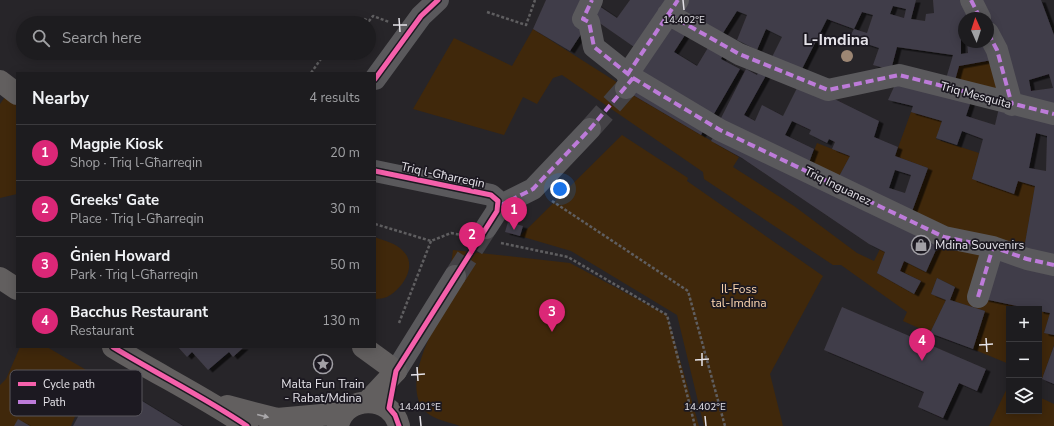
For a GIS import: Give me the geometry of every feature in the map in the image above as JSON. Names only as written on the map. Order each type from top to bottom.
[{"type":"main road","points":[[0,81],[16,93]]},
{"type":"main road","points":[[0,278],[16,287]]},
{"type":"main road","points":[[115,348],[167,380],[212,403],[246,426]]},
{"type":"main road","points":[[364,348],[396,371]]},
{"type":"main road","points":[[367,402],[396,371]]},
{"type":"main road","points":[[396,371],[399,419]]},
{"type":"main road","points":[[212,403],[277,419],[341,419],[354,405],[367,402],[379,402],[399,419]]},
{"type":"street","points":[[376,78],[410,30],[438,0]]},
{"type":"street","points":[[971,0],[977,12]]},
{"type":"street","points":[[628,80],[673,7]]},
{"type":"street","name":"Triq Mesquita","points":[[673,7],[739,54],[798,76],[828,90],[899,75],[1012,105],[1054,114]]},
{"type":"street","name":"Triq Inguanez","points":[[588,10],[594,47],[628,80],[720,130],[944,237],[993,247],[1027,259],[1054,265]]},
{"type":"street","points":[[994,44],[997,50],[1012,105]]},
{"type":"street","points":[[486,236],[498,206],[533,189],[590,129]]},
{"type":"street","name":"Triq l-Għarreqin","points":[[376,171],[491,195],[498,201],[498,206]]},
{"type":"street","points":[[978,297],[993,247]]},
{"type":"street","points":[[396,371],[455,276]]},
{"type":"path","points":[[487,12],[526,25],[535,0]]},
{"type":"path","points":[[376,17],[410,30]]},
{"type":"path","points":[[312,72],[320,60]]},
{"type":"path","points":[[533,189],[688,291],[725,426]]},
{"type":"path","points":[[376,224],[431,241],[451,233],[486,236],[568,257],[667,315],[695,426]]},
{"type":"path","points":[[396,330],[431,241]]},
{"type":"green space","points":[[533,29],[626,88],[628,92],[739,157],[733,167],[794,206],[857,253],[874,261],[880,249],[885,252],[877,273],[914,294],[921,281],[900,271],[904,261],[926,272],[940,241],[985,251],[984,299],[1017,306],[1006,306],[1006,363],[973,349],[985,311],[950,300],[955,287],[937,278],[931,294],[946,300],[930,333],[903,321],[907,312],[841,265],[833,265],[704,179],[703,172],[562,75],[553,78],[537,104],[523,97],[504,135],[413,109],[454,38],[512,66]]},
{"type":"green space","points":[[992,60],[1003,98],[954,84],[959,66]]},
{"type":"green space","points":[[5,97],[16,105],[16,194],[0,198],[0,104]]},
{"type":"green space","points":[[911,112],[942,121],[936,139],[979,153],[972,179],[1014,193],[1018,181],[1035,186],[1024,249],[910,217],[928,168],[895,156]]},
{"type":"green space","name":"Il-Foss tal-Imdina","points":[[622,135],[688,178],[687,181],[823,276],[770,374],[783,426],[704,426],[677,315],[571,251],[520,236]]},
{"type":"green space","points":[[817,143],[850,156],[836,182],[807,168]]},
{"type":"green space","points":[[376,237],[400,248],[407,257],[409,263],[409,270],[403,283],[393,293],[387,297],[376,299]]},
{"type":"green space","points":[[453,250],[570,263],[667,315],[699,426],[460,426],[430,415],[426,412],[418,399],[416,383],[419,365],[434,327],[460,280],[450,273]]},
{"type":"green space","points":[[1042,312],[1050,313],[1044,333],[1054,335],[1054,345],[1042,379]]},
{"type":"green space","points":[[20,348],[49,348],[86,370],[10,370],[10,416],[75,416],[71,426],[0,426],[0,385],[6,379]]},
{"type":"green space","points":[[1006,390],[1006,414],[1042,414],[1042,398],[1054,404],[1054,426],[989,426]]},
{"type":"building","points":[[546,0],[587,0],[587,25],[570,51],[533,29]]},
{"type":"building","points":[[630,0],[666,0],[637,49],[588,15],[596,4],[617,18]]},
{"type":"building","points":[[685,0],[916,0],[911,19],[925,21],[926,14],[934,13],[933,0],[965,0],[970,12],[958,12],[958,48],[961,48],[961,54],[968,53],[968,48],[987,48],[992,60],[959,66],[954,84],[945,82],[953,55],[897,47],[891,70],[873,65],[879,48],[849,38],[854,29],[827,19],[801,71],[772,57],[782,37],[766,29],[757,50],[737,40],[747,15],[737,11],[723,33],[678,11]],"holes":[[[893,6],[906,9],[904,18],[890,14]],[[862,12],[873,15],[867,33],[854,29]]]},
{"type":"building","points":[[977,0],[1041,0],[1054,35],[1054,111],[1018,103],[994,43],[994,12],[982,12]],"holes":[[[1049,74],[1053,88],[1031,91],[1029,80]]]},
{"type":"building","points":[[670,21],[687,32],[674,52],[697,66],[709,46],[723,55],[721,59],[740,69],[711,119],[636,73]]},
{"type":"building","points":[[761,66],[769,70],[744,115],[755,121],[762,105],[783,116],[800,82],[879,121],[874,137],[898,147],[895,156],[928,168],[910,217],[836,182],[850,156],[832,149],[835,142],[829,139],[827,143],[809,134],[811,130],[792,121],[785,135],[814,149],[807,168],[719,122],[746,69],[757,75]],"holes":[[[895,170],[911,175],[905,193],[889,188]]]},
{"type":"building","points":[[898,78],[972,98],[966,116],[995,125],[999,108],[1054,118],[1054,261],[1024,249],[1035,186],[1018,181],[1014,194],[972,179],[983,139],[962,131],[957,145],[936,138],[942,121],[911,112],[913,106],[888,100]],"holes":[[[1036,133],[1047,136],[1046,171],[1029,168]]]},
{"type":"building","points":[[634,83],[706,126],[701,135],[628,92]]},
{"type":"building","points":[[716,132],[940,241],[926,272],[904,261],[900,271],[921,281],[914,294],[877,273],[885,252],[869,244],[742,158],[711,141]]},
{"type":"building","points":[[508,222],[523,226],[520,236],[505,232]]},
{"type":"building","points":[[998,255],[1054,273],[1054,335],[1044,333],[1050,313],[1042,312],[1042,306],[1017,306],[984,299]]},
{"type":"building","points":[[937,278],[955,287],[950,300],[985,311],[973,349],[930,333],[946,300],[931,294]]},
{"type":"building","points":[[842,307],[986,369],[977,391],[959,383],[943,418],[918,407],[924,392],[824,350]]},
{"type":"building","points":[[1054,346],[1054,384],[1042,379]]},
{"type":"building","points":[[179,348],[243,348],[233,357],[229,352],[208,370],[192,352],[187,357]]},
{"type":"building","points":[[142,401],[183,426],[73,426],[78,416],[142,416]]},
{"type":"building","points":[[18,419],[30,426],[14,426]]},
{"type":"tunnel","points":[[590,129],[626,88]]},
{"type":"tunnel","points":[[455,276],[486,228]]},
{"type":"marked path","points":[[499,206],[533,189],[590,129],[633,78],[594,47],[589,22],[583,19],[592,0]]},
{"type":"marked path","points":[[627,75],[678,0]]},
{"type":"marked path","points":[[971,0],[977,12]]},
{"type":"marked path","points":[[668,14],[739,54],[828,90],[899,75],[1054,114]]},
{"type":"marked path","points":[[994,44],[997,50],[1012,105]]},
{"type":"marked path","points":[[633,78],[720,130],[944,237],[993,247],[1027,259],[1054,265]]},
{"type":"marked path","points":[[978,297],[993,247]]},
{"type":"cycle path","points":[[376,78],[421,16],[438,0]]},
{"type":"cycle path","points":[[376,171],[491,195],[498,201],[497,211],[396,371],[389,408],[395,415],[399,426]]},
{"type":"cycle path","points":[[115,348],[214,405],[247,426]]},
{"type":"place","name":"Magpie Kiosk","points":[[514,230]]},
{"type":"place","name":"Mdina Souvenirs","points":[[921,245]]},
{"type":"place","name":"Greeks' Gate","points":[[472,255]]},
{"type":"place","name":"Ġnien Howard","points":[[552,332]]},
{"type":"place","name":"Bacchus Restaurant","points":[[922,361]]},
{"type":"place","name":"Malta Fun Train - Rabat/Mdina","points":[[323,364]]},
{"type":"district","name":"L-Imdina","points":[[836,40]]}]
